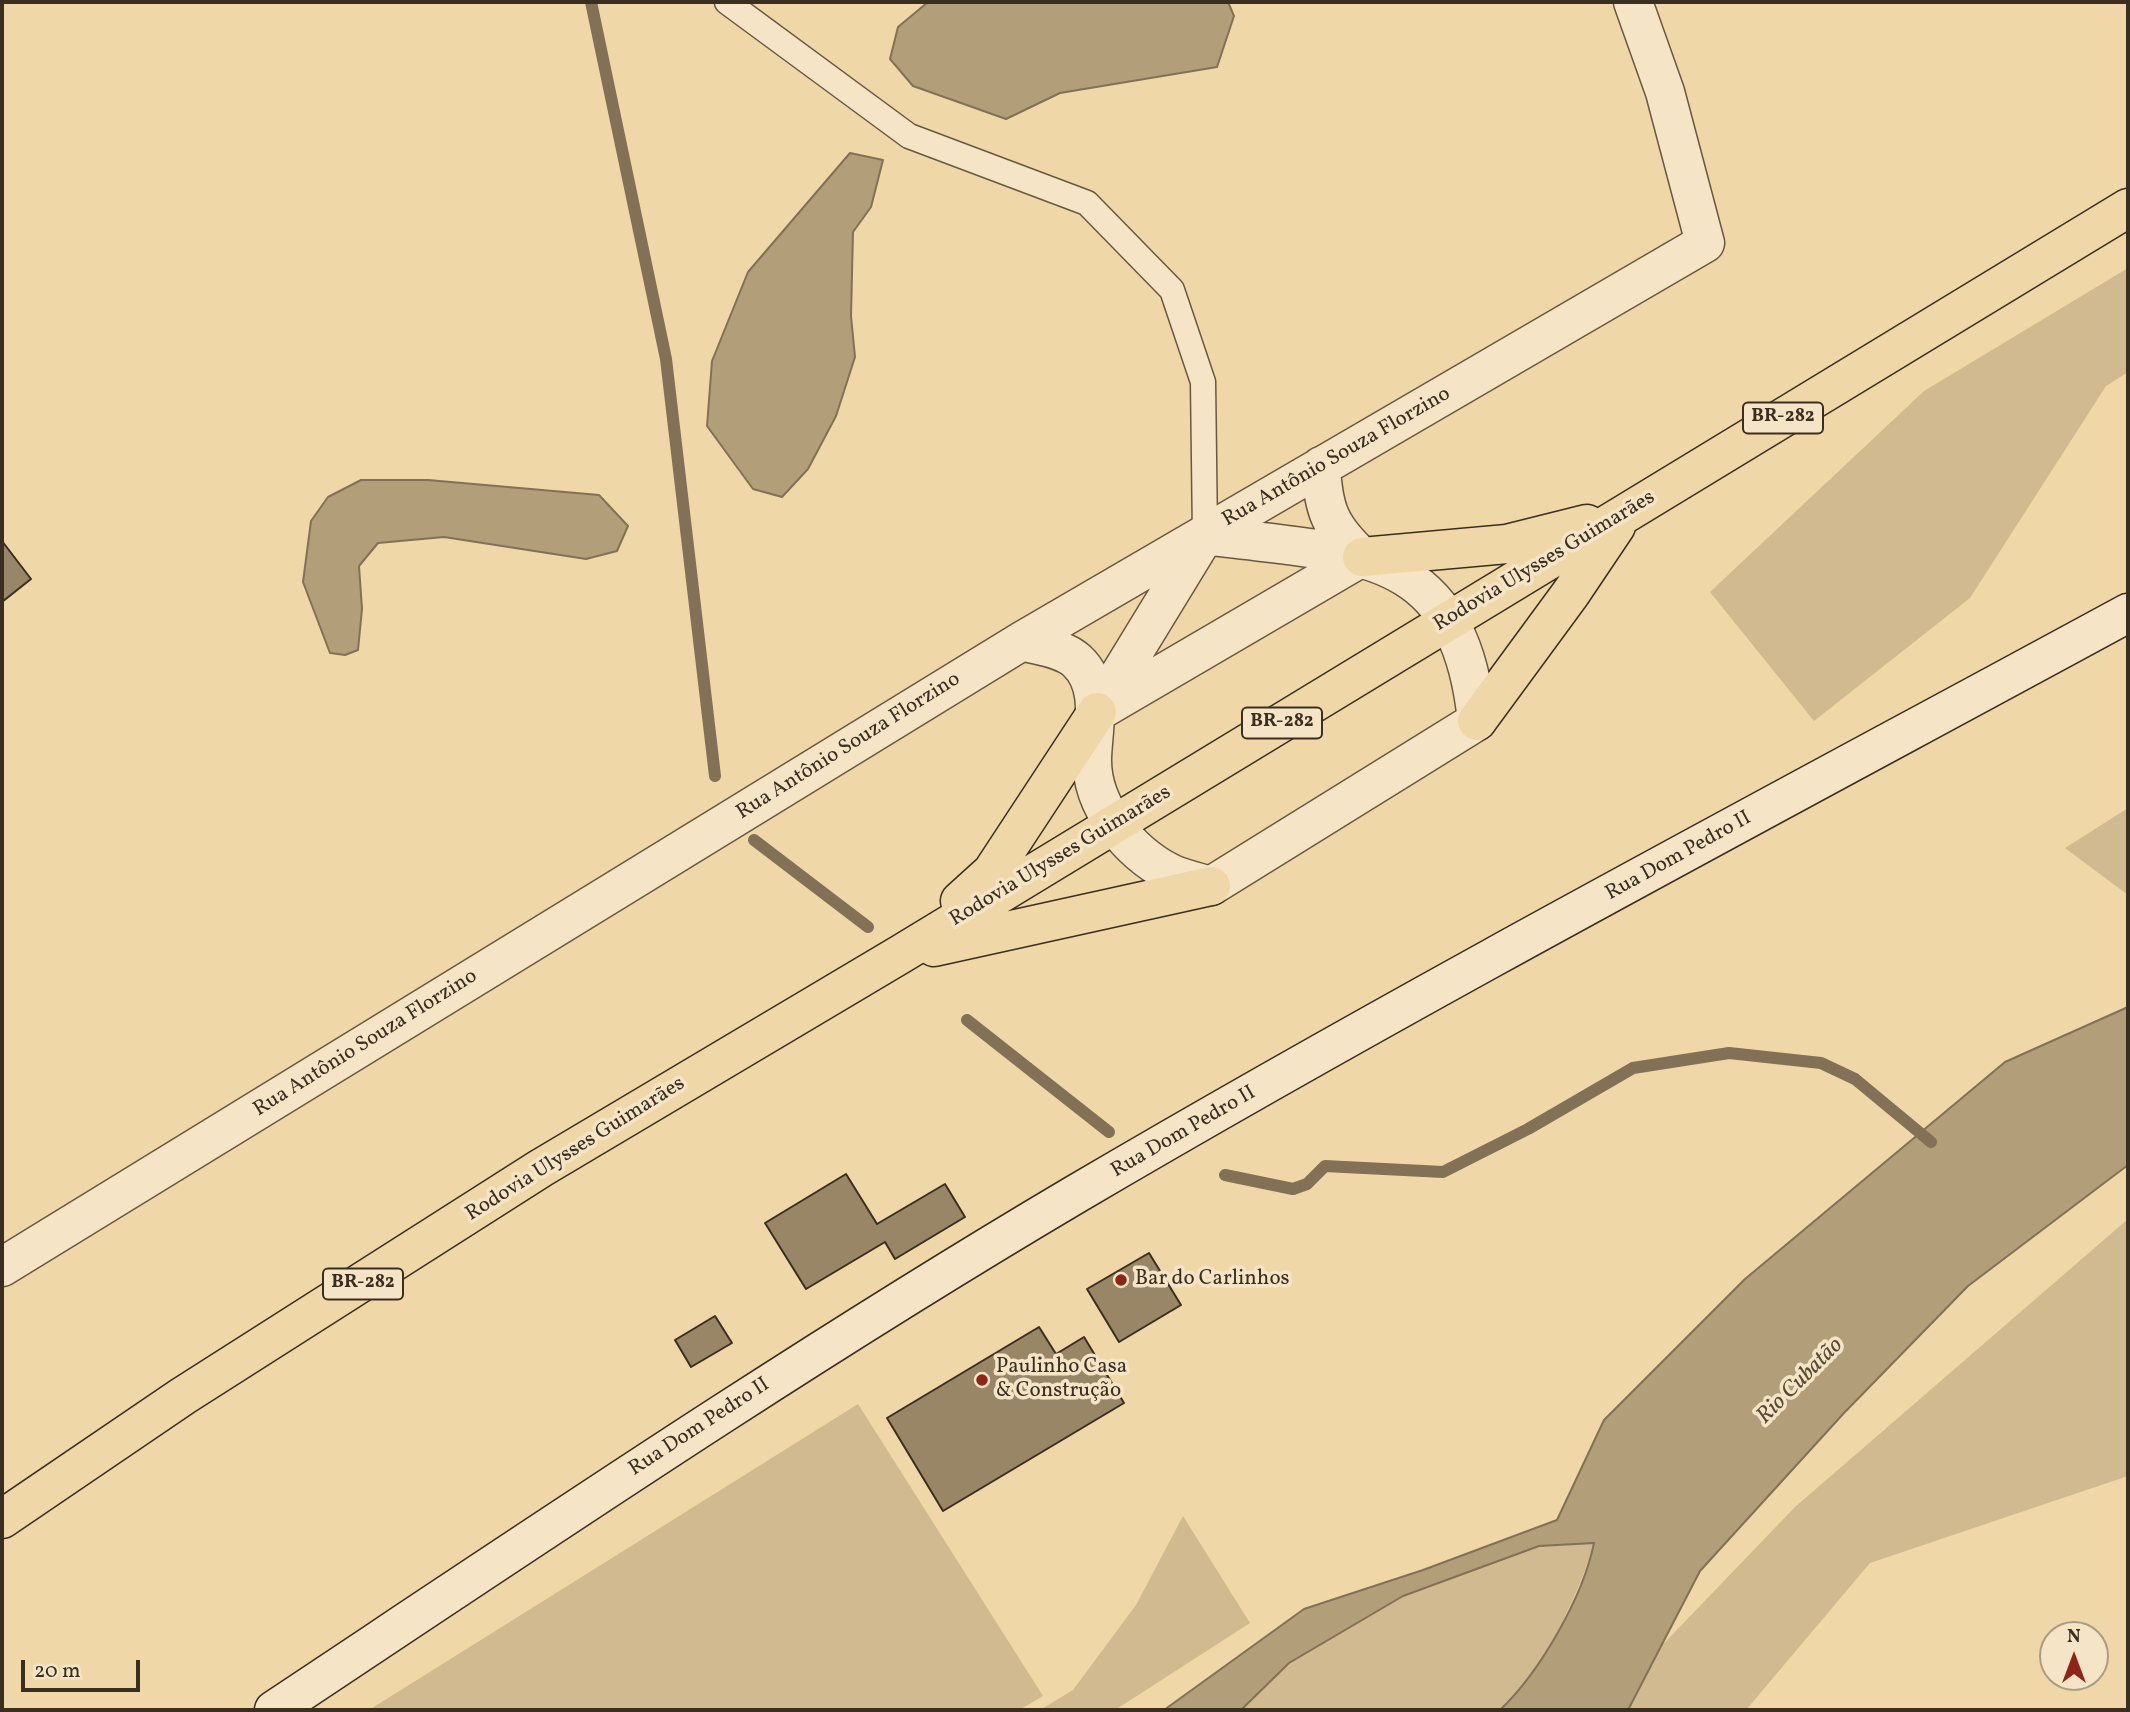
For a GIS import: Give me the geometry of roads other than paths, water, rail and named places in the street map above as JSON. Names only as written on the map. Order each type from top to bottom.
[{"type":"highway","name":"Rodovia Ulysses Guimarães","points":[[2,1519],[183,1396],[541,1168],[901,954],[2128,208]]},
{"type":"highway","points":[[1362,557],[1507,544],[1623,515]]},
{"type":"highway","points":[[1478,721],[1571,593],[1623,515]]},
{"type":"highway","points":[[901,954],[992,872],[1097,712]]},
{"type":"highway","points":[[901,954],[1211,886]]},
{"type":"street","name":"Rua Antônio Souza Florzino","points":[[2,1267],[1022,641],[1705,243],[1665,92],[1633,2]]},
{"type":"street","points":[[1321,466],[1322,497],[1330,522],[1362,557]]},
{"type":"street","points":[[1022,641],[1057,650],[1077,661],[1087,677],[1097,712],[1092,761],[1101,800],[1114,825],[1145,858],[1171,874],[1211,886],[1478,721],[1473,680],[1466,654],[1450,620],[1438,603],[1413,579],[1362,557],[1205,535],[1097,712]]},
{"type":"street","points":[[1097,712],[1362,557]]},
{"type":"street","name":"Rua Dom Pedro II","points":[[274,1710],[722,1412],[1076,1195],[1452,980],[2128,612]]},
{"type":"lane","points":[[727,2],[909,136],[1087,204],[1171,290],[1203,382],[1205,535]]},
{"type":"water","points":[[928,2],[1228,2],[1234,16],[1217,67],[1060,93],[1006,119],[913,86],[890,59],[898,27]]},
{"type":"water","points":[[850,153],[883,160],[871,207],[853,232],[851,316],[855,357],[836,416],[808,469],[782,497],[753,489],[707,426],[712,361],[748,272]]},
{"type":"water","points":[[361,480],[428,480],[599,495],[628,526],[617,551],[586,559],[444,537],[378,543],[359,566],[362,609],[358,650],[345,655],[330,653],[303,582],[311,521],[328,497]]},
{"type":"water","name":"Rio Cubatão","points":[[2128,1007],[2128,1165],[1968,1286],[1844,1413],[1700,1571],[1628,1710],[1500,1710],[1530,1675],[1558,1632],[1580,1587],[1594,1543],[1539,1546],[1403,1596],[1289,1663],[1241,1710],[1164,1710],[1304,1609],[1423,1570],[1557,1520],[1604,1420],[1745,1279],[2005,1062]]},
{"type":"waterway","points":[[591,2],[666,359],[715,776]]},
{"type":"waterway","points":[[754,840],[868,927]]},
{"type":"waterway","points":[[967,1020],[1109,1132]]},
{"type":"waterway","points":[[1225,1175],[1293,1189],[1307,1184],[1325,1166],[1443,1172],[1528,1129],[1633,1068],[1729,1053],[1821,1063],[1855,1079],[1931,1142]]},
{"type":"place","name":"Bar do Carlinhos","points":[[1121,1280]]},
{"type":"place","name":"Paulinho Casa & Construção","points":[[982,1380]]}]
